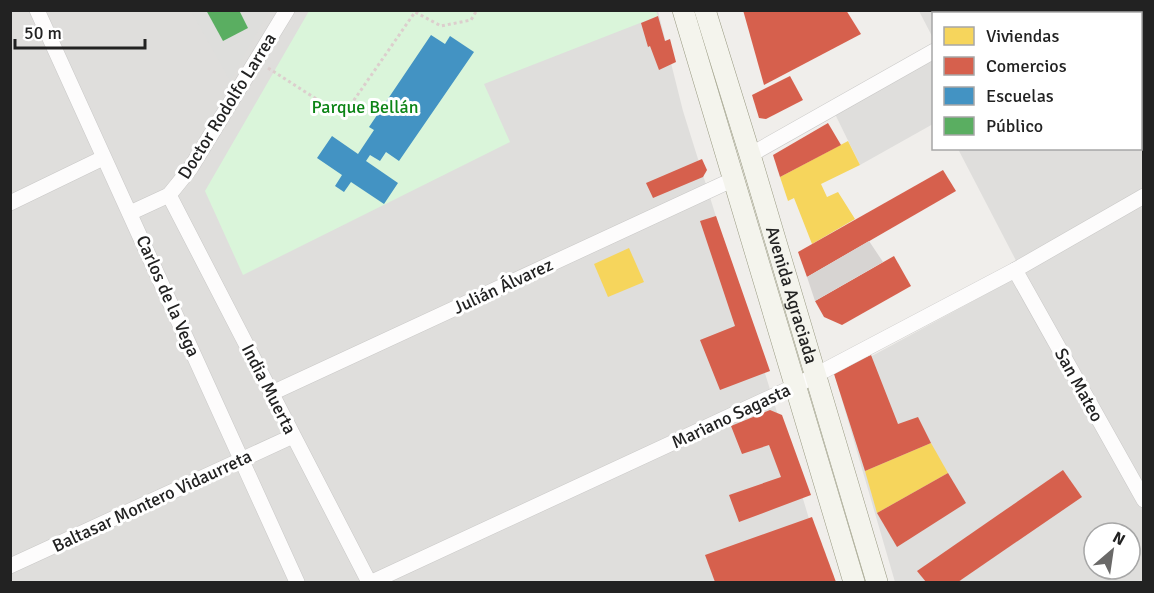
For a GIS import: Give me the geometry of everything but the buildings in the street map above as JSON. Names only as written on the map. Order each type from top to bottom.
[{"type":"main road","name":"Avenida Agraciada","points":[[683,10],[854,582]]},
{"type":"main road","name":"Avenida Agraciada","points":[[705,10],[877,582]]},
{"type":"street","name":"Carlos de la Vega","points":[[38,10],[103,159],[130,213],[297,582]]},
{"type":"street","name":"Doctor Rodolfo Larrea","points":[[130,213],[169,195],[190,169],[287,10]]},
{"type":"street","points":[[750,155],[932,52]]},
{"type":"street","points":[[10,203],[103,159]]},
{"type":"street","name":"Julián Álvarez","points":[[272,393],[734,179]]},
{"type":"street","name":"India Muerta","points":[[169,195],[370,582]]},
{"type":"street","name":"Mariano Sagasta","points":[[370,582],[795,386],[1015,270],[1143,196]]},
{"type":"street","name":"San Mateo","points":[[1015,270],[1143,500]]},
{"type":"street","name":"Baltasar Montero Vidaurreta","points":[[10,566],[293,436]]},
{"type":"path","points":[[256,61],[343,116],[414,11],[441,26],[471,20],[477,10]]},
{"type":"shaded area","points":[[10,11],[658,11],[683,111],[828,582],[11,582]]},
{"type":"shaded area","points":[[191,11],[269,11],[230,81]]},
{"type":"shaded area","points":[[919,11],[1143,11],[1143,582],[895,582],[835,376],[1023,274],[959,150],[1142,150],[1142,12],[932,12],[932,36]]},
{"type":"shaded area","points":[[932,60],[932,125],[860,165],[835,114]]},
{"type":"green space","name":"Parque Bellán","points":[[309,11],[656,11],[658,16],[484,84],[510,142],[243,275],[205,191]]}]
